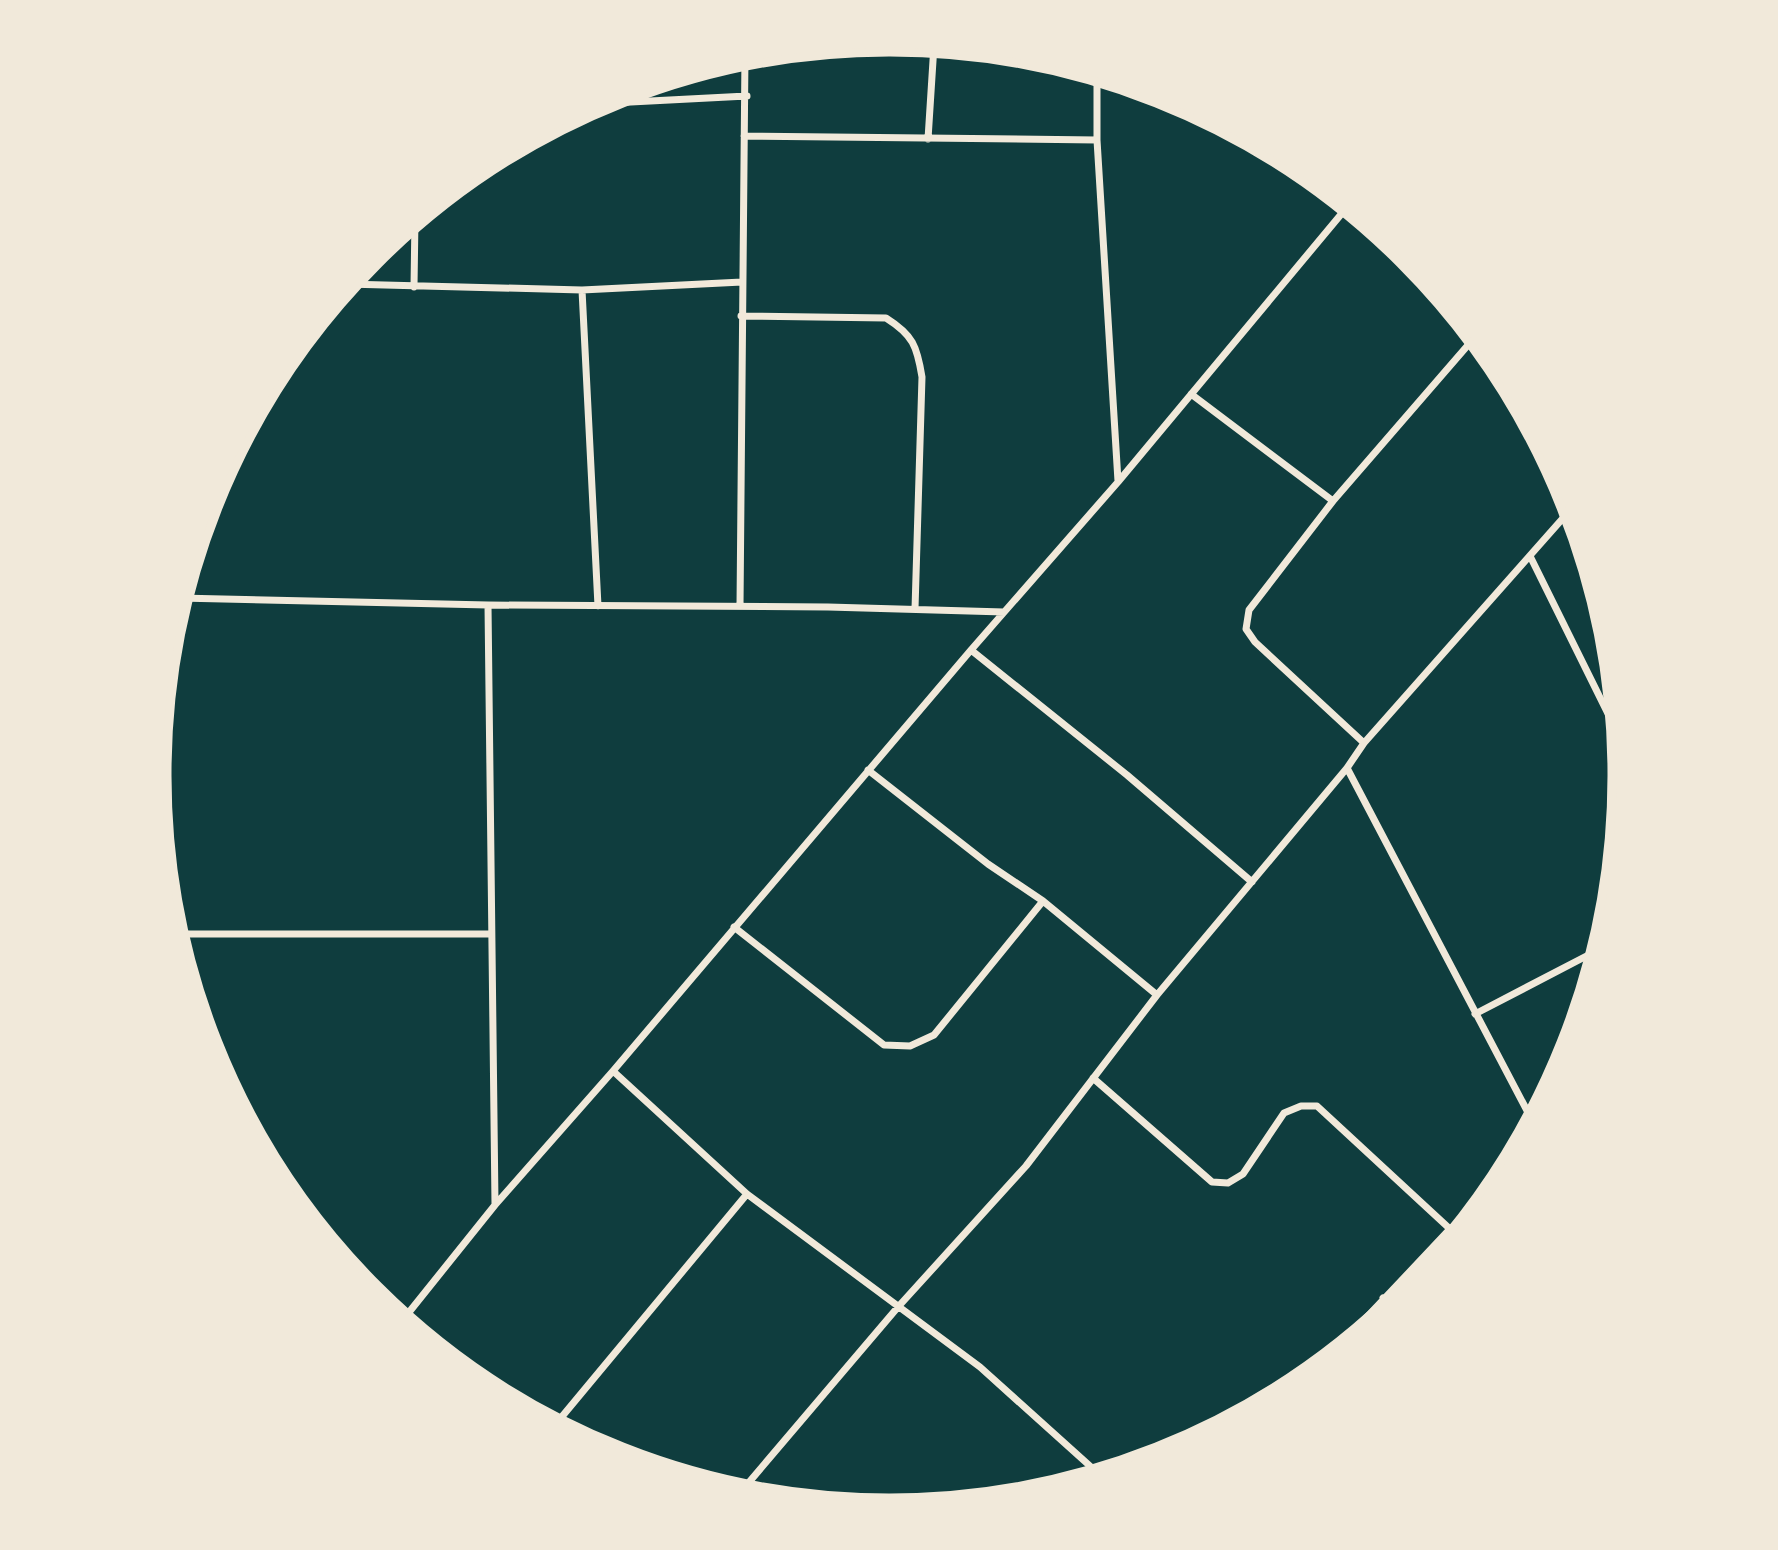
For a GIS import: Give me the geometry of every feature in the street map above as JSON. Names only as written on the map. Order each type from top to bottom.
[{"type":"street","points":[[928,139],[933,54]]},
{"type":"street","points":[[740,606],[746,67]]},
{"type":"street","points":[[1097,84],[1097,140],[1118,482]]},
{"type":"street","points":[[626,102],[747,96]]},
{"type":"street","points":[[744,136],[1097,140]]},
{"type":"street","points":[[408,1313],[495,1205],[1118,482],[1342,213]]},
{"type":"street","points":[[414,287],[415,230]]},
{"type":"street","points":[[359,285],[582,290],[742,282]]},
{"type":"street","points":[[582,290],[598,606]]},
{"type":"street","points":[[741,316],[886,318],[904,329],[918,350],[922,377],[915,609]]},
{"type":"street","points":[[1364,743],[1255,642],[1247,628],[1249,610],[1333,501],[1469,344]]},
{"type":"street","points":[[1191,394],[1333,501]]},
{"type":"street","points":[[748,1484],[898,1307],[1026,1166],[1157,995],[1347,768],[1364,743],[1564,518]]},
{"type":"street","points":[[1530,556],[1609,715]]},
{"type":"street","points":[[189,598],[1004,612]]},
{"type":"street","points":[[488,605],[495,1205]]},
{"type":"street","points":[[971,650],[1127,775],[1252,881]]},
{"type":"street","points":[[1347,768],[1528,1112]]},
{"type":"street","points":[[868,770],[988,863],[1043,901],[1157,995]]},
{"type":"street","points":[[734,927],[884,1045],[910,1046],[934,1035],[1043,901]]},
{"type":"street","points":[[184,934],[491,934]]},
{"type":"street","points":[[1475,1014],[1589,955]]},
{"type":"street","points":[[613,1071],[747,1195],[980,1367],[1092,1468]]},
{"type":"street","points":[[1093,1078],[1212,1182],[1228,1183],[1243,1174],[1284,1113],[1301,1106],[1317,1106],[1450,1229],[1364,1319]]},
{"type":"street","points":[[560,1418],[747,1195]]}]
